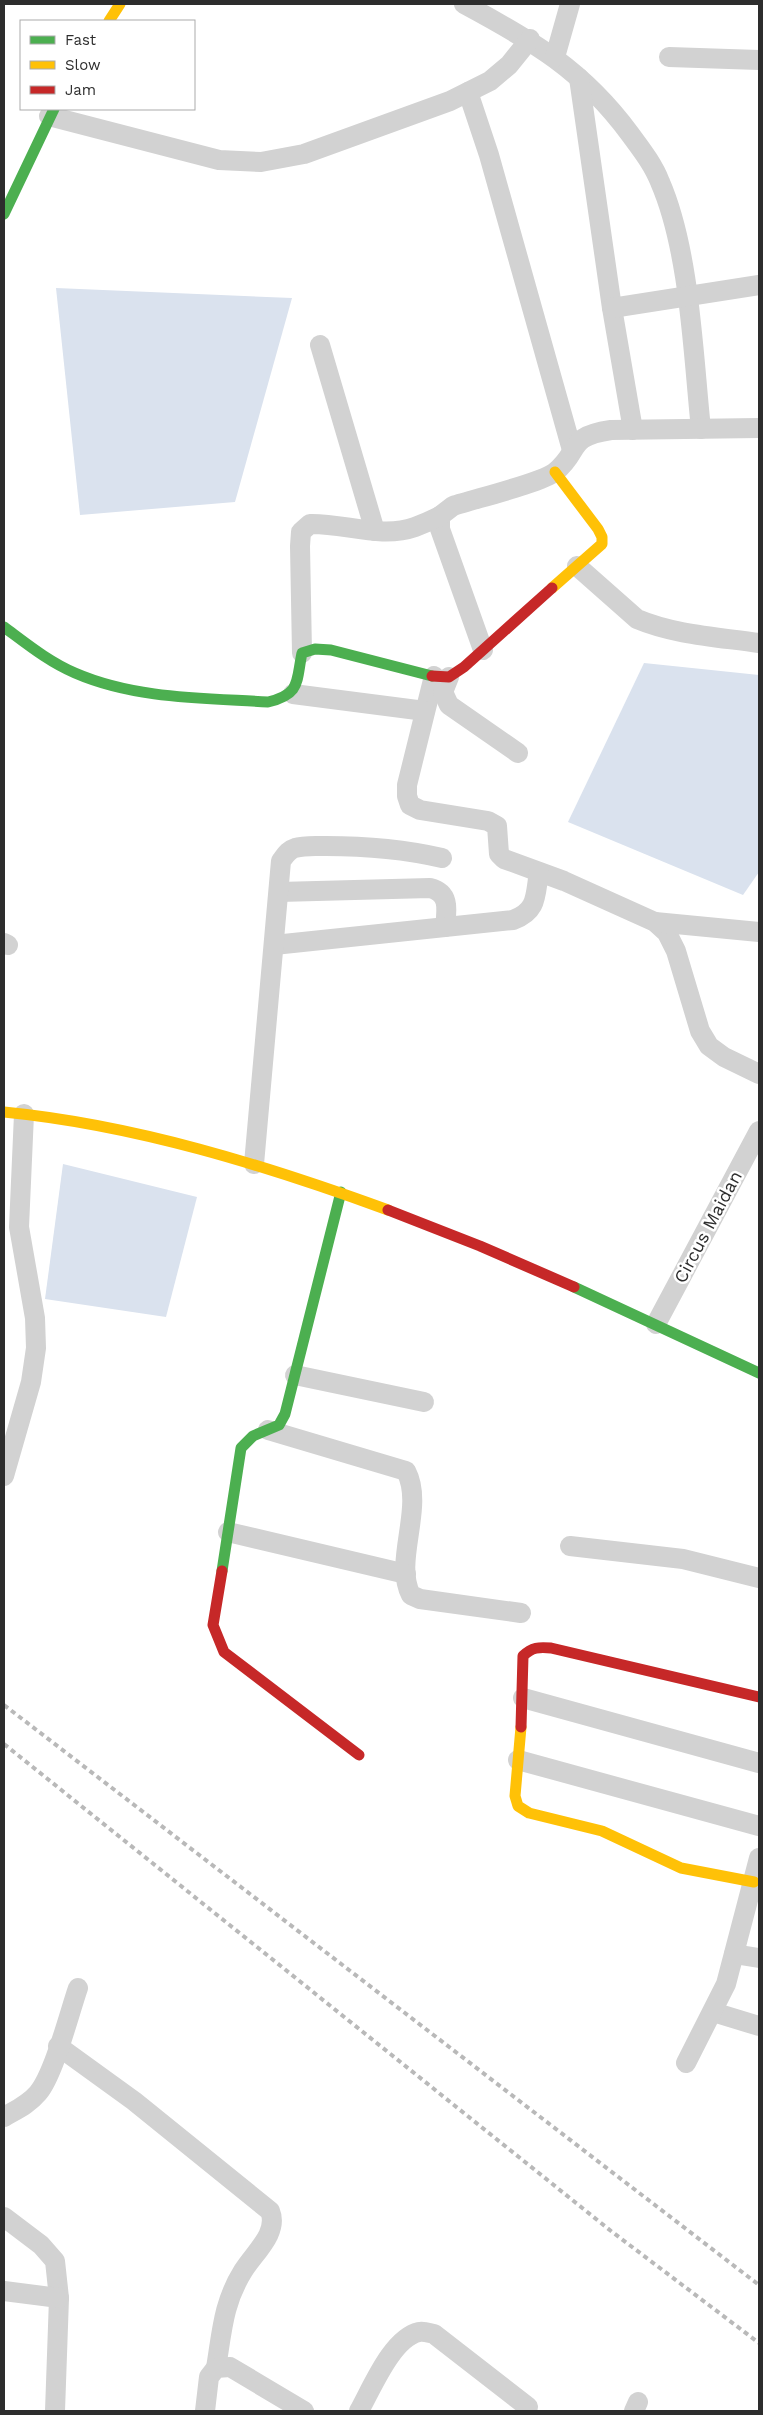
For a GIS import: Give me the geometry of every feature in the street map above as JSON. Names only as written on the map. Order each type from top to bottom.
[{"type":"main road","points":[[110,20],[120,4]]},
{"type":"main road","points":[[4,214],[52,112]]},
{"type":"main road","points":[[4,627],[47,658],[73,672],[120,689],[268,702],[283,700],[293,694],[298,684],[298,665],[302,653],[315,649],[332,650],[441,677],[483,650],[602,544],[602,536],[555,472]]},
{"type":"main road","points":[[4,1112],[142,1134],[254,1164],[341,1192],[495,1252],[656,1324],[759,1373]]},
{"type":"main road","points":[[341,1192],[285,1414],[279,1425],[246,1438],[241,1448],[213,1625],[224,1652],[359,1755]]},
{"type":"main road","points":[[757,1870],[681,1868],[602,1831],[529,1813],[518,1806],[515,1796],[523,1698],[522,1656],[528,1650],[536,1647],[759,1696]]},
{"type":"street","points":[[464,4],[530,40],[555,57],[580,78],[612,109],[644,153],[660,180],[669,205],[687,297],[701,429]]},
{"type":"street","points":[[555,57],[570,4]]},
{"type":"street","points":[[52,112],[219,160],[261,162],[304,154],[441,105],[490,80],[509,64],[530,40]]},
{"type":"street","points":[[669,56],[759,60]]},
{"type":"street","points":[[580,78],[612,308],[633,430]]},
{"type":"street","points":[[468,92],[489,155],[572,450]]},
{"type":"street","points":[[612,308],[759,285]]},
{"type":"street","points":[[320,344],[375,531]]},
{"type":"street","points":[[302,653],[301,532],[310,524],[326,523],[375,531],[414,528],[440,516],[453,506],[555,472],[577,442],[590,433],[633,430],[759,428]]},
{"type":"street","points":[[440,516],[445,547],[483,650]]},
{"type":"street","points":[[577,566],[637,619],[648,624],[664,629],[759,643]]},
{"type":"street","points":[[441,677],[425,711],[407,785],[407,796],[410,805],[420,810],[488,821],[497,826],[498,854],[504,860],[564,880],[655,922],[667,933],[676,951],[700,1031],[709,1046],[724,1057],[759,1074]]},
{"type":"street","points":[[441,677],[443,692],[449,705],[518,753]]},
{"type":"street","points":[[293,694],[425,711]]},
{"type":"street","points":[[254,1164],[281,861],[294,848],[372,846],[413,851],[442,858]]},
{"type":"street","points":[[274,945],[513,920],[524,916],[532,910],[539,872]]},
{"type":"street","points":[[279,892],[430,888],[440,890],[445,898],[445,927]]},
{"type":"street","points":[[655,922],[759,932]]},
{"type":"street","points":[[4,1476],[31,1382],[36,1348],[35,1318],[12,1239],[19,1202],[24,1114]]},
{"type":"street","name":"Circus Maidan","points":[[656,1324],[759,1131]]},
{"type":"street","points":[[295,1375],[424,1402]]},
{"type":"street","points":[[268,1430],[406,1471],[410,1478],[411,1512],[406,1574],[407,1587],[411,1596],[420,1599],[521,1613]]},
{"type":"street","points":[[228,1532],[406,1574]]},
{"type":"street","points":[[570,1546],[683,1559],[759,1578]]},
{"type":"street","points":[[523,1698],[759,1763]]},
{"type":"street","points":[[518,1760],[759,1826]]},
{"type":"street","points":[[686,2063],[714,2012],[726,1984],[757,1870]]},
{"type":"street","points":[[734,1954],[759,1958]]},
{"type":"street","points":[[4,2117],[27,2104],[39,2092],[50,2070],[78,1988]]},
{"type":"street","points":[[714,2012],[759,2026]]},
{"type":"street","points":[[58,2046],[134,2102],[270,2211],[274,2220],[271,2231],[243,2271],[225,2307],[216,2368],[209,2377],[205,2411]]},
{"type":"street","points":[[4,2217],[42,2245],[55,2261],[60,2298],[55,2411]]},
{"type":"street","points":[[4,2291],[60,2298]]},
{"type":"street","points":[[359,2411],[395,2347],[408,2336],[421,2331],[434,2334],[528,2407]]},
{"type":"street","points":[[216,2368],[230,2367],[304,2411]]},
{"type":"shaded area","points":[[56,288],[292,298],[235,502],[80,515]]},
{"type":"shaded area","points":[[644,663],[759,675],[759,872],[743,895],[568,822]]},
{"type":"shaded area","points":[[63,1164],[197,1197],[166,1317],[45,1299]]},
{"type":"railway","points":[[4,1705],[759,2285]]},
{"type":"railway","points":[[4,1744],[611,2231],[759,2343]]},
{"type":"traffic: fast","points":[[4,214],[54,110]]},
{"type":"traffic: fast","points":[[4,627],[65,669],[98,682],[121,688],[170,696],[268,702],[279,699],[292,691],[297,679],[302,653],[315,649],[331,650],[432,676]]},
{"type":"traffic: fast","points":[[222,1571],[241,1448],[253,1436],[279,1425],[285,1414],[341,1192]]},
{"type":"traffic: fast","points":[[574,1287],[759,1373]]},
{"type":"traffic: slow","points":[[110,20],[120,4]]},
{"type":"traffic: slow","points":[[552,588],[602,544],[602,537],[598,529],[555,472]]},
{"type":"traffic: slow","points":[[4,1112],[102,1126],[199,1149],[341,1193],[388,1210]]},
{"type":"traffic: slow","points":[[521,1727],[515,1796],[518,1806],[529,1813],[602,1831],[681,1868],[754,1882]]},
{"type":"traffic: jam","points":[[432,676],[449,677],[464,667],[552,588]]},
{"type":"traffic: jam","points":[[388,1210],[480,1246],[574,1287]]},
{"type":"traffic: jam","points":[[222,1571],[213,1625],[224,1652],[359,1755]]},
{"type":"traffic: jam","points":[[521,1727],[523,1656],[529,1651],[539,1648],[551,1648],[759,1697]]}]
